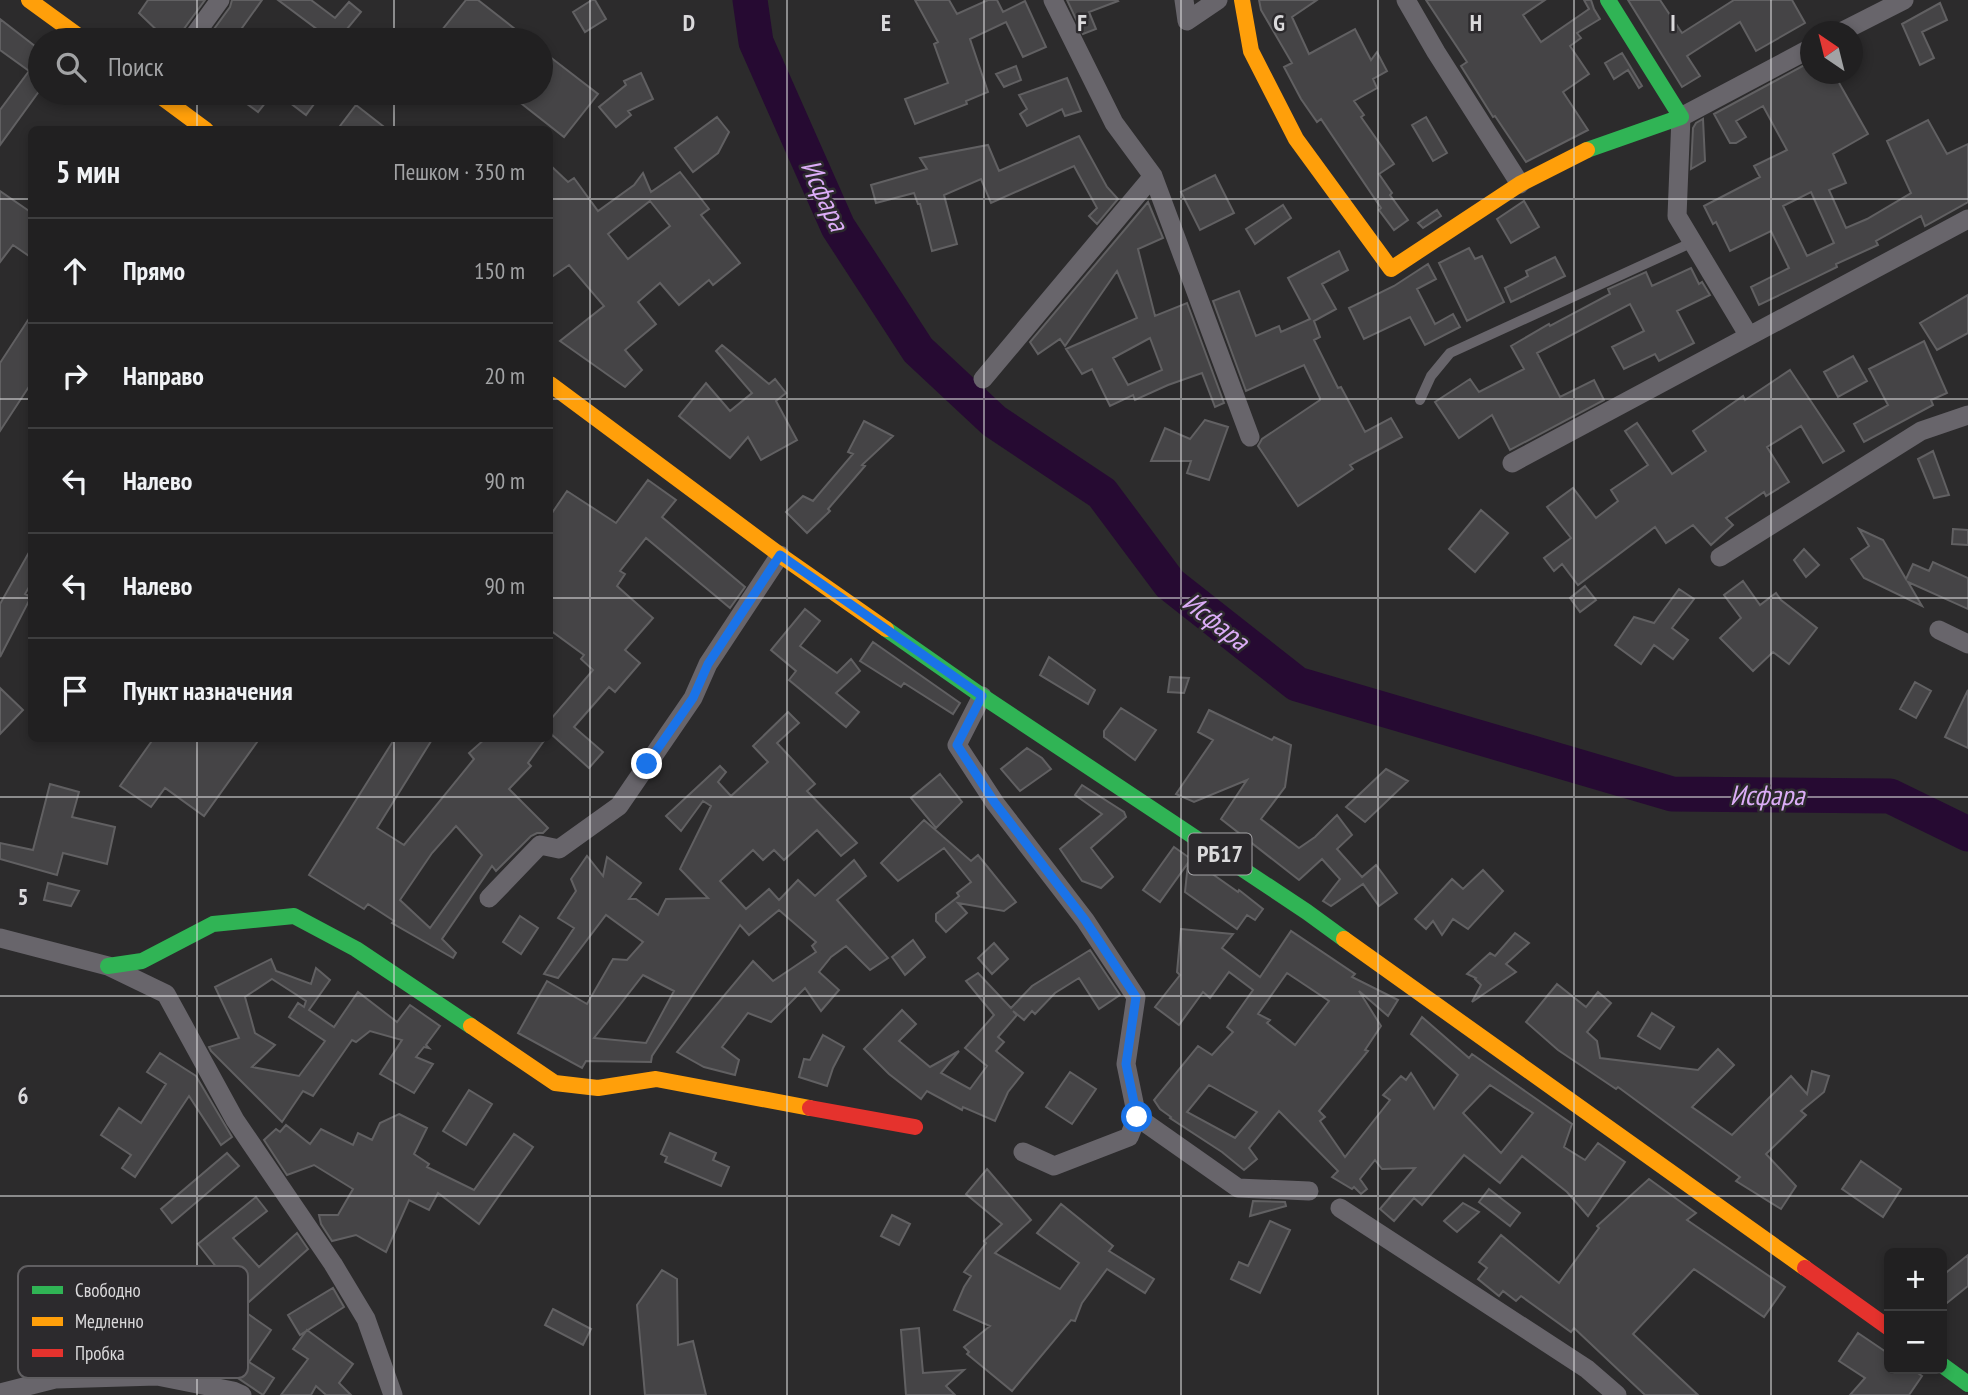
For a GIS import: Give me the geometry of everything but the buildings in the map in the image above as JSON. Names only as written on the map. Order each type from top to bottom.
[{"type":"main road","points":[[29,0],[68,28]]},
{"type":"main road","points":[[1242,0],[1251,51],[1296,139],[1391,269],[1520,184],[1593,147],[1681,117],[1608,0]]},
{"type":"main road","points":[[172,105],[201,126]]},
{"type":"main road","name":"РБ17","points":[[553,386],[780,555],[982,696],[1307,912],[1884,1324]]},
{"type":"main road","points":[[108,967],[142,961],[213,924],[294,916],[356,949],[555,1083],[598,1088],[656,1079],[915,1127]]},
{"type":"main road","points":[[1947,1369],[1968,1384]]},
{"type":"street","points":[[200,28],[220,0]]},
{"type":"street","points":[[1053,0],[1114,123],[1153,176],[1250,437]]},
{"type":"street","points":[[1184,0],[1186,21],[1217,0]]},
{"type":"street","points":[[1406,0],[1520,184]]},
{"type":"street","points":[[1863,21],[1904,0]]},
{"type":"street","points":[[1749,336],[1677,216],[1681,117],[1800,54]]},
{"type":"street","points":[[983,379],[1153,176]]},
{"type":"street","points":[[1512,463],[1968,219]]},
{"type":"street","points":[[1720,557],[1921,432],[1968,415]]},
{"type":"street","points":[[489,898],[540,845],[559,849],[619,806],[693,698],[708,664],[780,555]]},
{"type":"street","points":[[1940,629],[1968,644]]},
{"type":"street","points":[[982,696],[957,745],[995,803],[1085,920],[1136,997],[1126,1064],[1137,1117],[1129,1137],[1054,1166],[1023,1152]]},
{"type":"street","points":[[0,939],[108,967],[166,994],[235,1119],[333,1264],[366,1320],[393,1395]]},
{"type":"street","points":[[1137,1117],[1238,1188],[1309,1191]]},
{"type":"street","points":[[1340,1208],[1587,1369],[1617,1395]]},
{"type":"street","points":[[0,1393],[55,1379],[89,1378]]},
{"type":"street","points":[[167,1378],[242,1395]]},
{"type":"lane","points":[[1420,400],[1431,376],[1450,353],[1693,242]]},
{"type":"waterway","name":"Исфара","points":[[750,0],[756,42],[838,227],[918,350],[994,421],[1102,493],[1170,584],[1297,684],[1672,794],[1890,796],[1968,834]]},
{"type":"traffic: fast","points":[[1587,150],[1681,117],[1608,0]]},
{"type":"traffic: fast","points":[[886,629],[1344,939]]},
{"type":"traffic: fast","points":[[108,966],[142,961],[213,924],[294,916],[356,949],[471,1026]]},
{"type":"traffic: fast","points":[[1947,1369],[1968,1384]]},
{"type":"traffic: slow","points":[[29,0],[68,28]]},
{"type":"traffic: slow","points":[[1242,0],[1251,51],[1296,139],[1391,269],[1520,184],[1587,150]]},
{"type":"traffic: slow","points":[[172,105],[201,126]]},
{"type":"traffic: slow","points":[[553,386],[780,555],[886,629]]},
{"type":"traffic: slow","points":[[1344,939],[1805,1268]]},
{"type":"traffic: slow","points":[[471,1026],[555,1083],[598,1088],[656,1079],[810,1108]]},
{"type":"traffic: jam","points":[[810,1108],[915,1127]]},
{"type":"traffic: jam","points":[[1805,1268],[1884,1324]]},
{"type":"route","points":[[647,764],[693,698],[708,664],[780,555],[982,696],[957,745],[995,803],[1085,920],[1136,997],[1126,1064],[1137,1117]]}]
